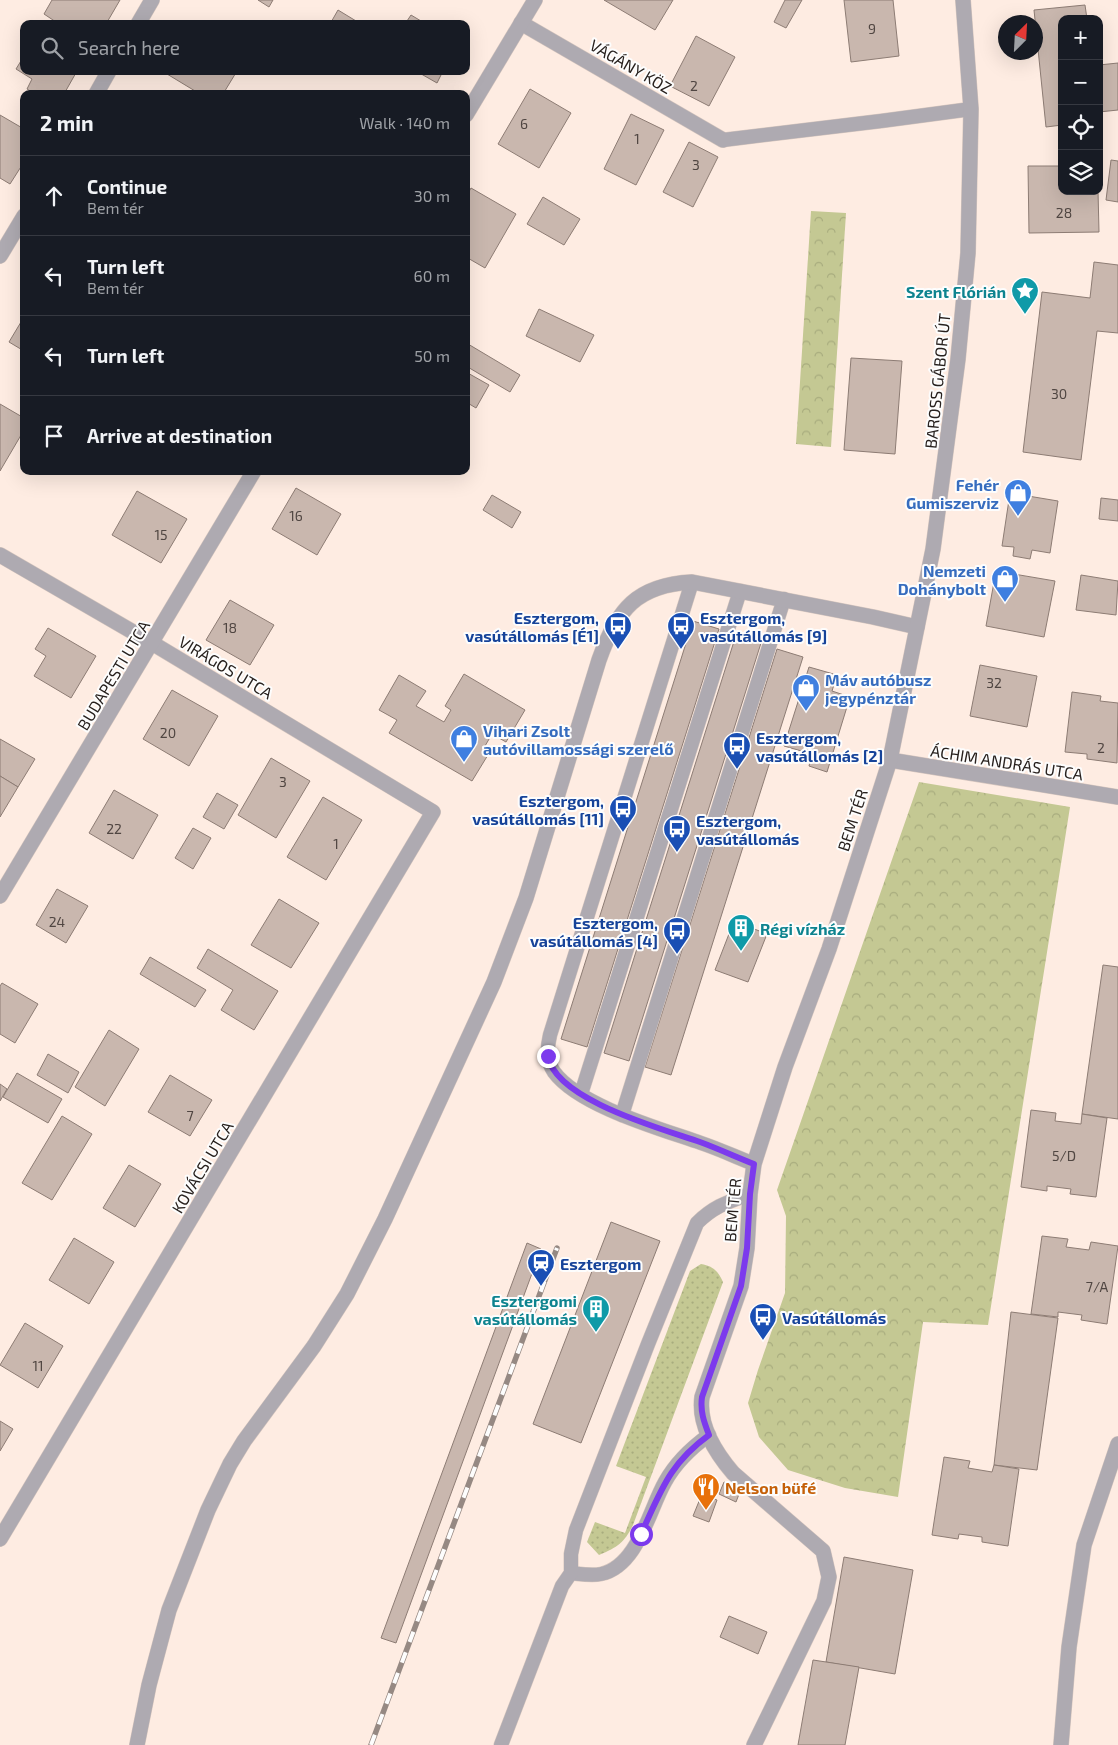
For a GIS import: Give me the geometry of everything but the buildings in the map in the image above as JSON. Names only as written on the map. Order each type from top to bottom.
[{"type":"street","points":[[140,20],[152,0]]},
{"type":"street","points":[[470,108],[535,0]]},
{"type":"street","name":"BAROSS GÁBOR ÚT","points":[[890,760],[933,549],[958,359],[968,253],[971,109],[963,0]]},
{"type":"street","name":"VÁGÁNY KÖZ","points":[[521,23],[723,140]]},
{"type":"street","points":[[98,90],[108,75]]},
{"type":"street","points":[[0,256],[20,223]]},
{"type":"street","name":"BUDAPESTI UTCA","points":[[0,896],[252,475]]},
{"type":"street","name":"VIRÁGOS UTCA","points":[[0,555],[152,643],[432,812]]},
{"type":"street","points":[[137,1745],[151,1676],[169,1610],[208,1510],[230,1464],[244,1441],[314,1346],[347,1294],[385,1219],[494,982],[526,898],[605,644],[614,625],[635,600],[648,591],[662,586],[692,582],[873,617],[917,628]]},
{"type":"street","name":"ÁCHIM ANDRÁS UTCA","points":[[890,760],[1118,797]]},
{"type":"street","name":"BEM TÉR","points":[[754,1745],[824,1601],[829,1577],[823,1551],[733,1474],[709,1435],[702,1415],[702,1397],[741,1286],[747,1248],[754,1164],[786,1067],[829,948],[890,760]]},
{"type":"street","name":"KOVÁCSI UTCA","points":[[0,1539],[432,812]]},
{"type":"street","points":[[1061,1745],[1069,1647],[1084,1545],[1118,1444]]},
{"type":"lane","points":[[723,140],[971,109]]},
{"type":"lane","points":[[692,582],[547,1049],[549,1063],[562,1080],[581,1094],[622,1115],[754,1164]]},
{"type":"lane","points":[[581,1094],[740,591]]},
{"type":"lane","points":[[622,1115],[784,599]]},
{"type":"lane","points":[[501,1745],[562,1586],[571,1573],[571,1554],[576,1530],[655,1326],[697,1224],[707,1213],[721,1204],[750,1194]]},
{"type":"lane","points":[[571,1573],[592,1576],[604,1574],[627,1558],[641,1534],[664,1483],[674,1467],[709,1435]]},
{"type":"green space","points":[[811,211],[846,213],[831,447],[796,444]]},
{"type":"green space","points":[[919,782],[1070,807],[988,1325],[923,1322],[898,1497],[845,1488],[788,1470],[759,1437],[748,1403],[785,1293],[786,1216],[777,1190]]},
{"type":"green space","points":[[701,1264],[715,1270],[723,1282],[633,1525],[620,1544],[599,1555],[587,1542],[595,1522],[625,1533],[646,1477],[616,1466],[690,1271]]},
{"type":"railway","points":[[371,1745],[557,1248]]},
{"type":"place","name":"Szent Flórián","points":[[1025,315]]},
{"type":"place","name":"Fehér Gumiszerviz","points":[[1018,517]]},
{"type":"place","name":"Nemzeti Dohánybolt","points":[[1005,603]]},
{"type":"place","name":"Esztergom, vasútállomás [É1]","points":[[618,650]]},
{"type":"place","name":"Esztergom, vasútállomás [9]","points":[[681,650]]},
{"type":"place","name":"Máv autóbusz jegypénztár","points":[[806,712]]},
{"type":"place","name":"Vihari Zsolt autóvillamossági szerelő","points":[[464,763]]},
{"type":"place","name":"Esztergom, vasútállomás [2]","points":[[737,770]]},
{"type":"place","name":"Esztergom, vasútállomás [11]","points":[[623,833]]},
{"type":"place","name":"Esztergom, vasútállomás","points":[[677,853]]},
{"type":"place","name":"Régi vízház","points":[[741,952]]},
{"type":"place","name":"Esztergom, vasútállomás [4]","points":[[677,955]]},
{"type":"place","name":"Esztergom","points":[[541,1287]]},
{"type":"place","name":"Esztergomi vasútállomás","points":[[596,1333]]},
{"type":"place","name":"Vasútállomás","points":[[763,1341]]},
{"type":"place","name":"Nelson büfé","points":[[706,1511]]},
{"type":"route","points":[[548,1056],[549,1063],[554,1072],[562,1080],[591,1100],[622,1115],[754,1164],[747,1248],[741,1286],[702,1397],[702,1415],[709,1435],[697,1443],[674,1467],[664,1483],[641,1534]]}]
